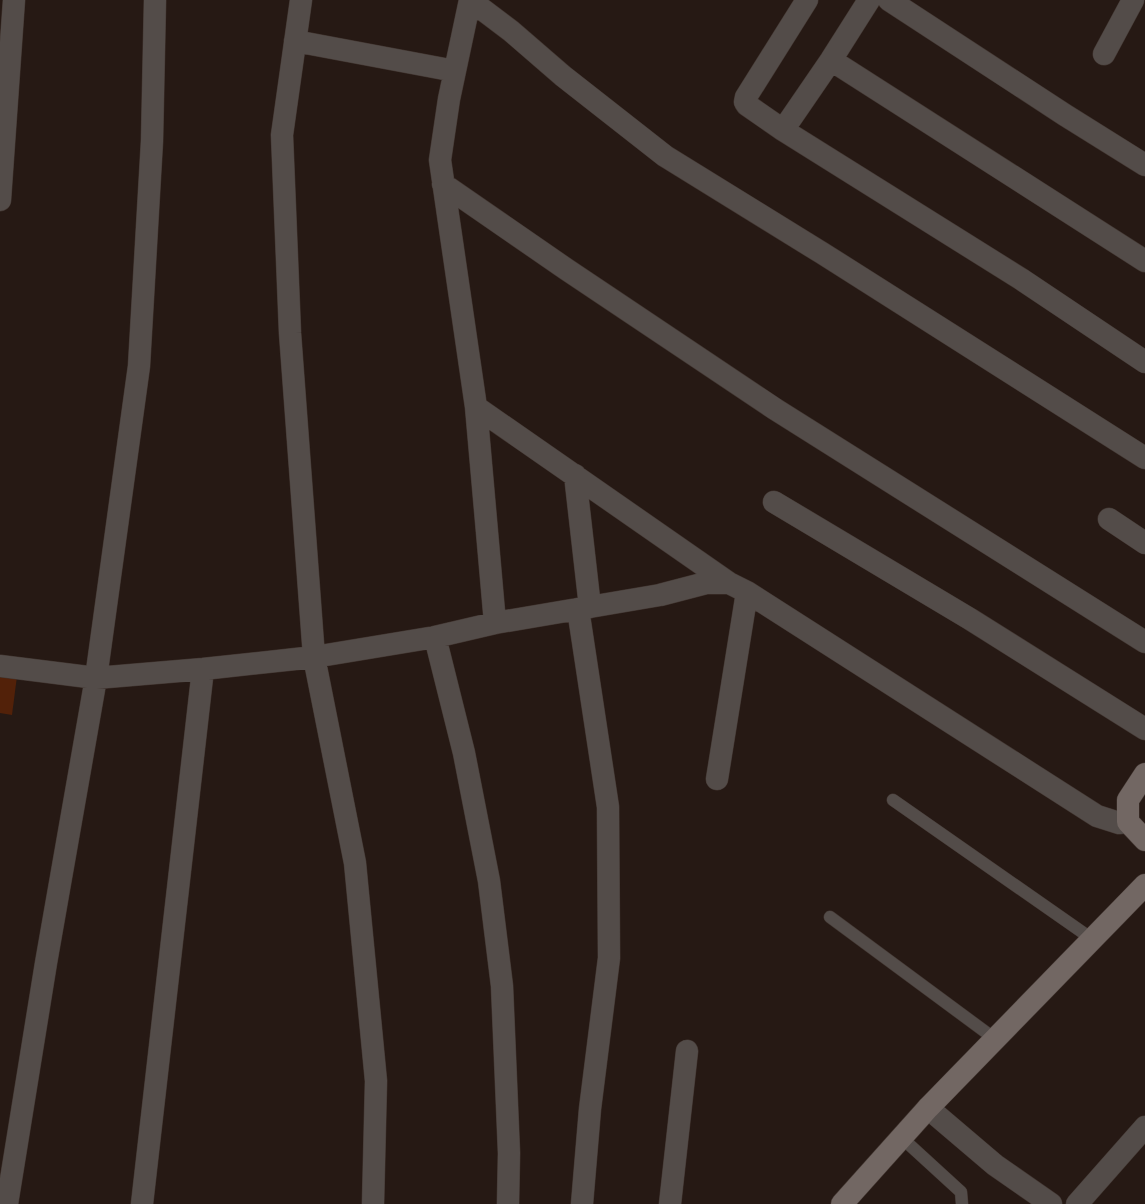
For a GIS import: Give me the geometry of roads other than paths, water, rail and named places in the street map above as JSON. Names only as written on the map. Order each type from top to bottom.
[{"type":"street","points":[[0,200],[14,0]]},
{"type":"street","points":[[7,1204],[46,963],[96,678],[139,366],[152,141],[155,0]]},
{"type":"street","points":[[301,0],[282,135],[290,333],[314,656],[355,863],[376,1081],[373,1204]]},
{"type":"street","points":[[494,624],[476,407],[440,160],[449,99],[470,0],[511,30],[563,76],[665,156],[1145,458]]},
{"type":"street","points":[[807,0],[746,97],[747,105],[783,130],[1021,279],[1145,362]]},
{"type":"street","points":[[783,130],[831,60],[869,0]]},
{"type":"street","points":[[889,0],[1058,111],[1145,165]]},
{"type":"street","points":[[1104,54],[1133,0]]},
{"type":"street","points":[[295,41],[455,71]]},
{"type":"street","points":[[831,60],[1145,261]]},
{"type":"street","points":[[444,184],[566,269],[775,409],[1145,642]]},
{"type":"street","points":[[476,407],[738,587],[1097,816],[1119,823],[1128,822]]},
{"type":"street","points":[[575,475],[584,608],[608,807],[609,958],[590,1109],[582,1204]]},
{"type":"street","points":[[774,502],[970,619],[1145,729]]},
{"type":"street","points":[[1108,519],[1145,543]]},
{"type":"street","points":[[0,666],[96,678],[203,670],[314,656],[435,637],[494,624],[660,595],[706,583],[738,587]]},
{"type":"street","points":[[717,779],[738,587]]},
{"type":"street","points":[[435,637],[464,753],[489,881],[502,986],[509,1153],[508,1204]]},
{"type":"street","points":[[142,1204],[203,670]]},
{"type":"street","points":[[1145,774],[1128,800],[1128,822],[1145,840]]},
{"type":"street","points":[[842,1204],[928,1108],[1145,885]]},
{"type":"street","points":[[670,1204],[687,1052]]},
{"type":"street","points":[[928,1108],[995,1165],[1050,1204]]},
{"type":"street","points":[[1077,1204],[1145,1127]]},
{"type":"lane","points":[[893,800],[1092,939]]},
{"type":"lane","points":[[830,917],[995,1039]]},
{"type":"lane","points":[[902,1138],[962,1192],[962,1204]]}]
